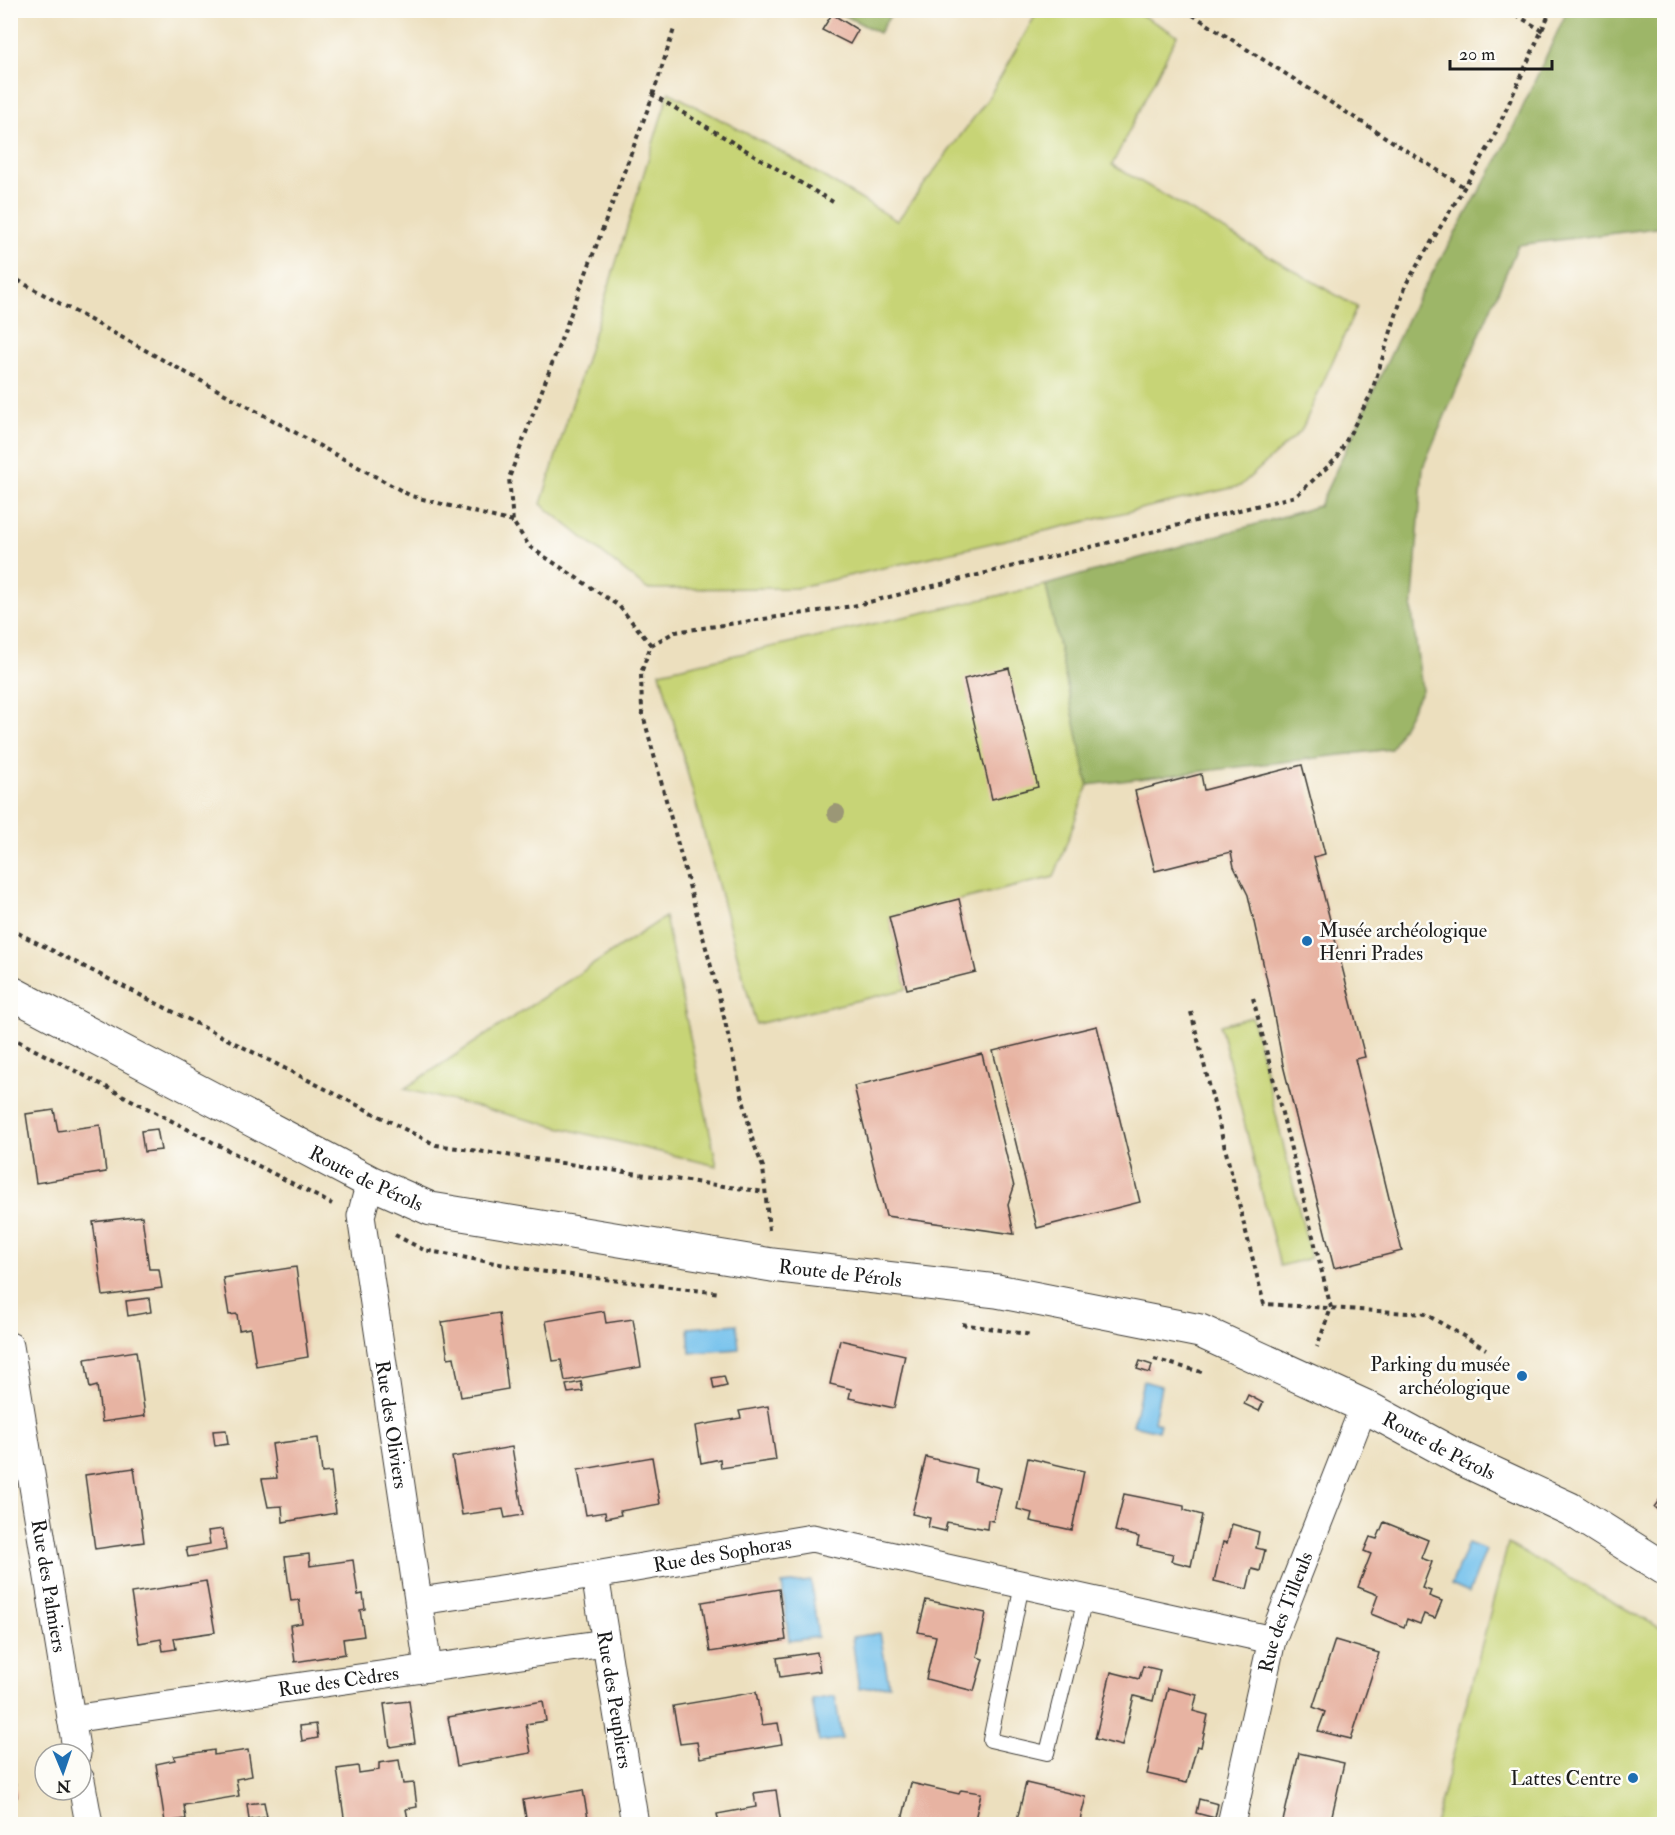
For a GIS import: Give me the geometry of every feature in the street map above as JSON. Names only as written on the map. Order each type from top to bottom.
[{"type":"street","name":"Route de Pérols","points":[[10,992],[370,1182],[431,1209],[772,1265],[997,1291],[1200,1331],[1364,1406],[1461,1458],[1570,1509],[1665,1568]]},
{"type":"street","name":"Rue des Oliviers","points":[[370,1182],[361,1216],[420,1600],[428,1667]]},
{"type":"street","name":"Rue des Palmiers","points":[[10,1346],[75,1742]]},
{"type":"street","name":"Rue des Tilleuls","points":[[1231,1824],[1272,1640],[1364,1406]]},
{"type":"street","name":"Rue des Sophoras","points":[[420,1600],[595,1575],[812,1538],[1272,1640]]},
{"type":"street","name":"Rue des Peupliers","points":[[595,1575],[635,1824]]},
{"type":"street","name":"Rue des Cèdres","points":[[71,1719],[605,1642]]},
{"type":"street","points":[[84,1802],[88,1824]]},
{"type":"lane","points":[[1022,1585],[990,1740],[1047,1753],[1085,1599]]},
{"type":"path","points":[[1185,10],[1464,187]]},
{"type":"path","points":[[1508,10],[1544,31]]},
{"type":"path","points":[[772,1265],[763,1167],[753,1142],[719,996],[642,711],[641,673],[651,645],[675,632],[853,606],[1296,495],[1337,458],[1371,394],[1406,284],[1491,143],[1544,31],[1551,10]]},
{"type":"path","points":[[651,645],[619,606],[530,546],[513,522],[509,478],[652,95],[674,28]]},
{"type":"path","points":[[652,95],[833,202]]},
{"type":"path","points":[[10,276],[411,496],[513,522]]},
{"type":"path","points":[[10,929],[435,1145],[765,1192]]},
{"type":"path","points":[[1253,998],[1331,1308],[1314,1358]]},
{"type":"path","points":[[1191,1012],[1264,1304],[1425,1314],[1486,1349]]},
{"type":"path","points":[[10,1037],[313,1196],[361,1216],[424,1250],[538,1271],[726,1294]]},
{"type":"path","points":[[960,1324],[1043,1337]]},
{"type":"path","points":[[1145,1357],[1208,1373]]},
{"type":"green space","points":[[836,11],[893,11],[879,33]]},
{"type":"green space","points":[[1038,11],[1134,11],[1177,35],[1112,165],[1357,307],[1301,431],[1240,486],[796,588],[647,589],[541,504],[669,92],[787,155],[897,221],[987,100]]},
{"type":"green space","points":[[1567,11],[1664,11],[1664,227],[1518,245],[1423,467],[1412,612],[1422,690],[1391,749],[1088,785],[1046,585],[1319,506],[1414,305],[1502,152]]},
{"type":"green space","points":[[1046,585],[1088,785],[1054,877],[889,917],[907,989],[756,1024],[660,672]]},
{"type":"green space","points":[[665,917],[717,1166],[404,1089]]},
{"type":"green space","points":[[1252,1017],[1311,1258],[1280,1266],[1220,1025]]},
{"type":"green space","points":[[1508,1544],[1664,1630],[1664,1824],[1435,1824]]},
{"type":"water","points":[[737,1324],[739,1349],[690,1353],[688,1328]]},
{"type":"water","points":[[1143,1381],[1161,1386],[1154,1421],[1160,1424],[1158,1431],[1133,1425]]},
{"type":"water","points":[[1468,1543],[1486,1550],[1469,1593],[1451,1585]]},
{"type":"water","points":[[811,1581],[818,1637],[789,1641],[782,1584]]},
{"type":"water","points":[[880,1633],[889,1685],[859,1689],[852,1637]]},
{"type":"water","points":[[835,1696],[842,1739],[819,1742],[812,1700]]},
{"type":"building","points":[[832,14],[858,30],[850,44],[822,30]]},
{"type":"building","points":[[1009,668],[1038,787],[992,799],[964,679]]},
{"type":"building","points":[[1302,765],[1325,854],[1314,857],[1365,1057],[1355,1059],[1402,1251],[1334,1268],[1283,1065],[1248,895],[1234,867],[1231,852],[1155,871],[1135,791],[1201,774],[1204,790]]},
{"type":"building","points":[[959,899],[976,972],[907,989],[889,917]]},
{"type":"building","points":[[1097,1026],[1140,1202],[1037,1228],[993,1051]]},
{"type":"building","points":[[982,1054],[1014,1187],[1008,1205],[1014,1234],[886,1216],[854,1086]]},
{"type":"building","points":[[54,1110],[58,1131],[100,1125],[106,1172],[36,1183],[26,1114]]},
{"type":"building","points":[[157,1129],[161,1150],[144,1152],[141,1131]]},
{"type":"building","points":[[142,1216],[149,1269],[159,1269],[162,1288],[103,1296],[93,1222]]},
{"type":"building","points":[[296,1267],[308,1357],[256,1366],[250,1328],[239,1330],[237,1314],[229,1315],[223,1278]]},
{"type":"building","points":[[149,1298],[151,1312],[128,1316],[126,1301]]},
{"type":"building","points":[[604,1311],[606,1323],[633,1319],[641,1367],[565,1381],[561,1360],[553,1361],[546,1321]]},
{"type":"building","points":[[499,1313],[508,1389],[461,1397],[454,1357],[448,1358],[442,1322]]},
{"type":"building","points":[[840,1340],[905,1355],[894,1408],[849,1398],[851,1389],[830,1384]]},
{"type":"building","points":[[136,1351],[145,1416],[102,1422],[97,1386],[90,1388],[85,1359]]},
{"type":"building","points":[[1140,1361],[1152,1365],[1150,1373],[1137,1369]]},
{"type":"building","points":[[724,1376],[727,1386],[714,1389],[712,1378]]},
{"type":"building","points":[[581,1382],[583,1391],[568,1393],[566,1385]]},
{"type":"building","points":[[1248,1395],[1263,1403],[1259,1411],[1244,1404]]},
{"type":"building","points":[[768,1406],[776,1460],[721,1468],[720,1459],[701,1463],[695,1426],[741,1418],[739,1411]]},
{"type":"building","points":[[226,1430],[228,1444],[215,1446],[213,1431]]},
{"type":"building","points":[[318,1438],[322,1473],[331,1472],[336,1513],[283,1522],[282,1506],[268,1507],[262,1479],[277,1478],[272,1444]]},
{"type":"building","points":[[512,1447],[523,1515],[505,1518],[503,1509],[462,1515],[452,1457]]},
{"type":"building","points":[[652,1457],[660,1504],[620,1511],[621,1515],[606,1518],[605,1512],[586,1515],[578,1470]]},
{"type":"building","points":[[926,1457],[976,1469],[974,1481],[1001,1488],[993,1521],[988,1520],[987,1529],[947,1522],[945,1531],[928,1527],[930,1518],[912,1514]]},
{"type":"building","points":[[1028,1458],[1084,1471],[1072,1530],[1030,1521],[1032,1513],[1017,1509]]},
{"type":"building","points":[[134,1468],[144,1542],[95,1549],[85,1475]]},
{"type":"building","points":[[1124,1494],[1184,1506],[1184,1510],[1202,1515],[1191,1566],[1171,1561],[1173,1554],[1137,1546],[1139,1537],[1115,1531]]},
{"type":"building","points":[[1664,1496],[1664,1515],[1654,1507]]},
{"type":"building","points":[[1384,1522],[1428,1540],[1421,1558],[1432,1562],[1422,1588],[1431,1591],[1429,1596],[1442,1601],[1435,1618],[1424,1614],[1420,1624],[1407,1619],[1404,1627],[1371,1614],[1378,1595],[1358,1587],[1371,1554],[1364,1551],[1370,1537],[1377,1539]]},
{"type":"building","points":[[1232,1524],[1259,1532],[1256,1548],[1265,1550],[1260,1571],[1252,1569],[1247,1589],[1214,1581],[1223,1542],[1227,1543]]},
{"type":"building","points":[[223,1529],[226,1550],[188,1557],[186,1548],[210,1544],[208,1531]]},
{"type":"building","points":[[309,1554],[310,1566],[353,1560],[358,1595],[363,1594],[365,1609],[360,1610],[364,1636],[343,1639],[345,1654],[295,1662],[290,1625],[302,1623],[299,1600],[291,1601],[285,1557]]},
{"type":"building","points":[[206,1581],[215,1632],[174,1638],[176,1649],[163,1651],[161,1639],[139,1643],[131,1593]]},
{"type":"building","points":[[779,1589],[786,1640],[710,1652],[702,1602]]},
{"type":"building","points":[[926,1600],[986,1613],[977,1657],[983,1659],[974,1691],[926,1679],[936,1636],[918,1632]]},
{"type":"building","points":[[1335,1640],[1379,1653],[1351,1739],[1318,1731],[1325,1712],[1313,1707]]},
{"type":"building","points":[[817,1652],[820,1671],[780,1677],[777,1658]]},
{"type":"building","points":[[1143,1666],[1160,1670],[1153,1701],[1134,1696],[1122,1746],[1095,1739],[1111,1672],[1139,1679]]},
{"type":"building","points":[[1168,1688],[1197,1695],[1193,1711],[1208,1715],[1201,1747],[1197,1746],[1187,1783],[1147,1774]]},
{"type":"building","points":[[756,1692],[762,1725],[778,1723],[782,1744],[700,1758],[697,1742],[680,1744],[673,1706]]},
{"type":"building","points":[[409,1701],[415,1743],[390,1747],[384,1704]]},
{"type":"building","points":[[543,1701],[546,1721],[526,1724],[531,1753],[457,1766],[448,1717]]},
{"type":"building","points":[[316,1724],[318,1738],[302,1741],[300,1726]]},
{"type":"building","points":[[214,1750],[214,1755],[248,1750],[252,1776],[236,1779],[239,1796],[184,1805],[186,1819],[165,1822],[156,1764],[175,1760],[174,1756]]},
{"type":"building","points":[[1299,1753],[1344,1763],[1330,1824],[1297,1824],[1283,1821]]},
{"type":"building","points":[[399,1760],[403,1784],[414,1783],[417,1807],[406,1809],[409,1824],[345,1824],[337,1769],[358,1766],[359,1773],[379,1770],[379,1763]]},
{"type":"building","points":[[10,1780],[15,1780],[17,1797],[10,1798]]},
{"type":"building","points":[[911,1783],[959,1794],[961,1790],[981,1793],[974,1824],[901,1824]]},
{"type":"building","points":[[1026,1783],[1086,1797],[1079,1824],[1016,1824]]},
{"type":"building","points":[[583,1790],[589,1824],[527,1824],[523,1800]]},
{"type":"building","points":[[776,1790],[781,1824],[719,1824],[717,1814],[756,1807],[754,1793]]},
{"type":"building","points":[[1199,1799],[1218,1804],[1215,1818],[1196,1813]]},
{"type":"building","points":[[264,1802],[267,1817],[249,1820],[247,1804]]},
{"type":"place","name":"Musée archéologique Henri Prades","points":[[1307,941]]},
{"type":"place","name":"Parking du musée archéologique","points":[[1522,1376]]},
{"type":"place","name":"Lattes Centre","points":[[1633,1778]]}]
